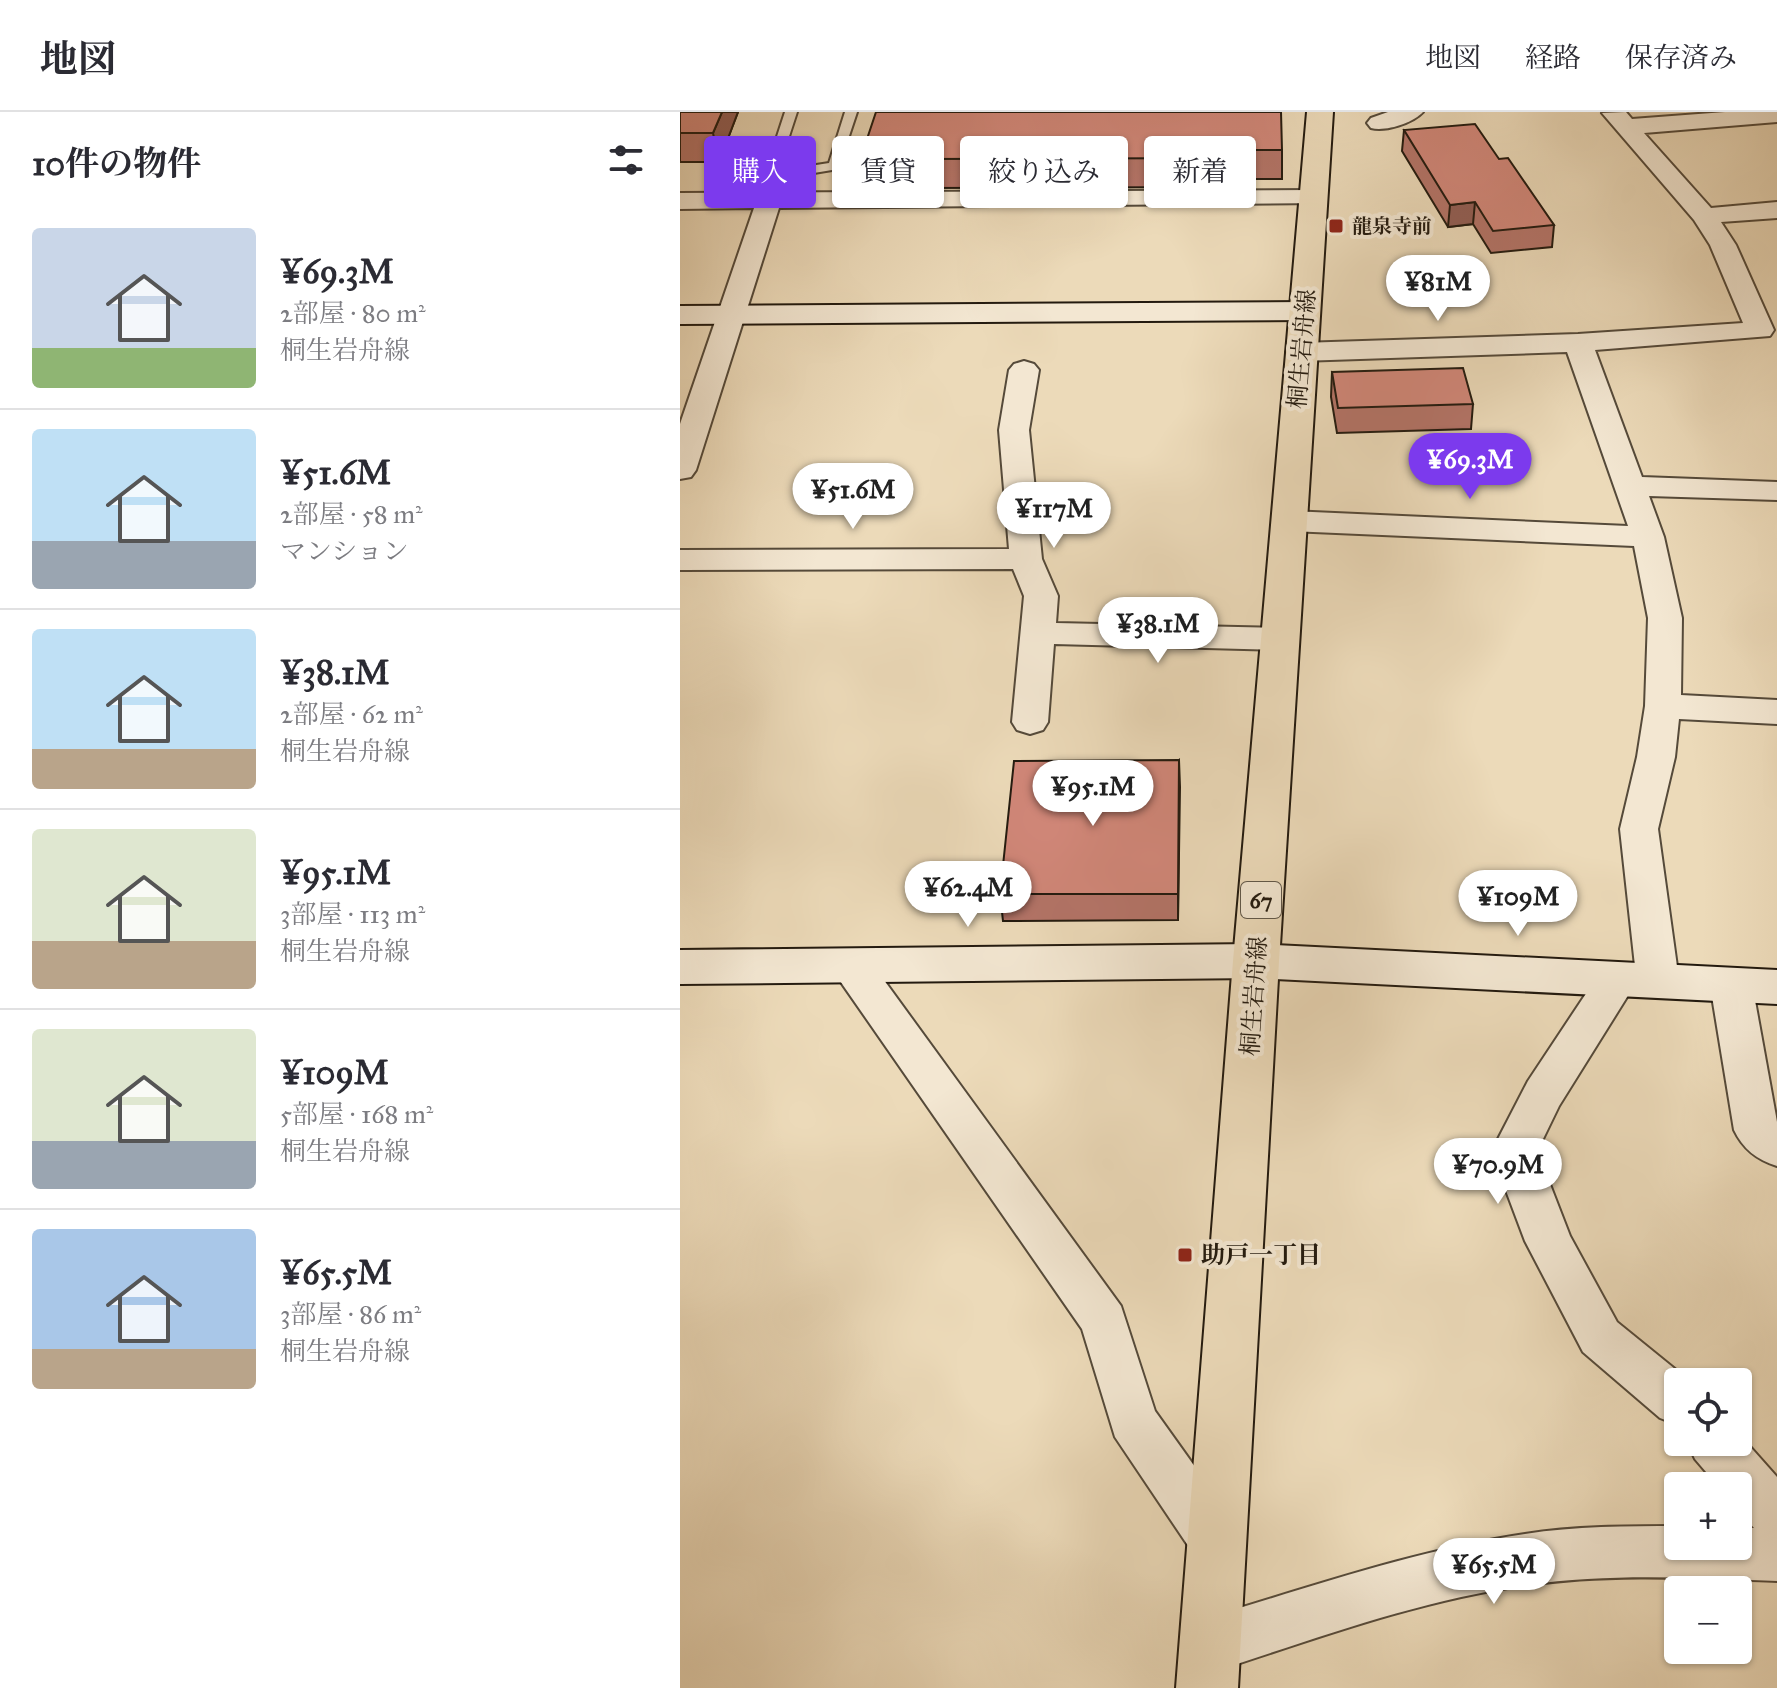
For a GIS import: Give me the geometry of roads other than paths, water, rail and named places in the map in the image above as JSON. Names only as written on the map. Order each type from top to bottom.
[{"type":"main road","name":"桐生岩舟線","points":[[1208,1666],[1256,961],[1320,112]]},
{"type":"street","points":[[1379,123],[1411,112]]},
{"type":"street","points":[[1620,120],[1777,115]]},
{"type":"street","points":[[680,315],[1578,343],[1760,330],[1723,245],[1704,216],[1620,120]]},
{"type":"street","points":[[816,189],[1313,198]]},
{"type":"street","points":[[680,201],[704,198]]},
{"type":"street","points":[[680,470],[767,208]]},
{"type":"street","points":[[1704,216],[1777,210]]},
{"type":"street","points":[[1578,343],[1648,537],[1665,618],[1663,706],[1656,757],[1639,829],[1638,980],[1524,1129],[1517,1141],[1516,1156],[1549,1241],[1600,1337],[1664,1390]]},
{"type":"street","points":[[1024,370],[1014,430],[1026,559],[1041,596],[1030,722]]},
{"type":"street","points":[[1629,486],[1777,491]]},
{"type":"street","points":[[1290,521],[1648,537]]},
{"type":"street","points":[[680,560],[1026,559]]},
{"type":"street","points":[[1037,633],[1281,639]]},
{"type":"street","points":[[1663,706],[1777,712]]},
{"type":"street","points":[[680,967],[1256,961],[1407,966],[1777,987]]},
{"type":"street","points":[[850,965],[1104,1321],[1133,1421],[1216,1541]]},
{"type":"street","points":[[1731,984],[1756,1130],[1777,1148]]},
{"type":"street","points":[[1725,1456],[1777,1516]]},
{"type":"street","points":[[1208,1666],[1414,1582],[1528,1559],[1658,1551],[1777,1555]]},
{"type":"lane","points":[[783,136],[791,112]]},
{"type":"lane","points":[[816,173],[834,166],[851,112]]},
{"type":"place","name":"龍泉寺前","points":[[1336,226]]},
{"type":"place","name":"助戸一丁目","points":[[1185,1255]]}]
